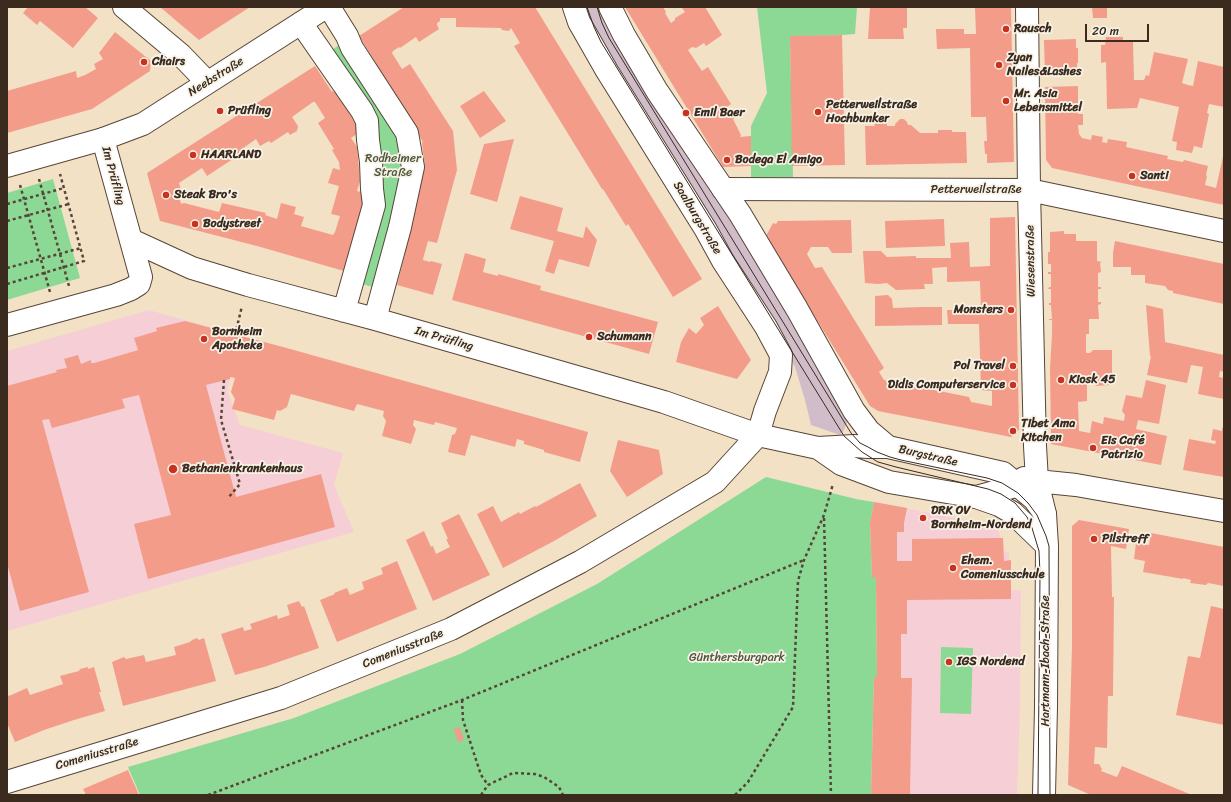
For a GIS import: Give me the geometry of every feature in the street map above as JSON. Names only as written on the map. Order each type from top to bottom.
[{"type":"street","points":[[124,7],[181,56],[207,82]]},
{"type":"street","name":"Neebstraße","points":[[103,139],[143,124],[326,7]]},
{"type":"street","points":[[329,7],[347,36],[352,48],[406,133],[413,168],[400,227],[375,319]]},
{"type":"street","name":"Saalburgstraße","points":[[574,7],[579,22],[607,71],[706,230],[723,261],[766,327],[780,355],[780,372],[764,411],[758,435]]},
{"type":"street","points":[[610,7],[624,35],[657,91],[740,214],[854,411],[869,431],[888,447]]},
{"type":"street","name":"Wiesenstraße","points":[[1020,480],[1029,190],[1027,7]]},
{"type":"street","points":[[301,23],[362,111],[367,121],[374,205],[344,311]]},
{"type":"street","name":"Im Prüfling","points":[[7,166],[103,139],[141,277],[139,284],[116,295],[7,325]]},
{"type":"street","name":"Petterweilstraße","points":[[723,189],[1029,190],[1224,231]]},
{"type":"street","name":"Im Prüfling","points":[[131,240],[192,268],[664,402],[758,435]]},
{"type":"street","points":[[818,448],[839,440],[844,436],[849,428],[854,411]]},
{"type":"street","name":"Burgstraße","points":[[758,435],[818,448],[854,446],[888,447],[1020,480],[1076,486],[1224,511]]},
{"type":"street","name":"Comeniusstraße","points":[[7,782],[281,698],[451,629],[580,562],[715,482],[758,435]]},
{"type":"street","name":"Burgstraße","points":[[818,448],[841,464],[889,482],[976,498],[999,505],[1013,513],[1047,546]]},
{"type":"street","name":"Burgstraße","points":[[976,498],[1020,480]]},
{"type":"street","name":"Hartmann-Ibach-Straße","points":[[1020,480],[1045,514],[1047,546],[1044,795]]},
{"type":"path","points":[[7,284],[84,261],[60,172]]},
{"type":"path","points":[[39,178],[70,290]]},
{"type":"path","points":[[19,184],[51,296]]},
{"type":"path","points":[[7,204],[64,187]]},
{"type":"path","points":[[7,221],[68,204]]},
{"type":"path","points":[[7,268],[81,248]]},
{"type":"path","points":[[235,335],[248,285]]},
{"type":"path","points":[[224,380],[221,420],[240,484],[228,498]]},
{"type":"path","points":[[735,795],[748,782],[793,707],[798,582],[804,560],[824,515],[833,484]]},
{"type":"path","points":[[824,515],[831,795]]},
{"type":"path","points":[[208,795],[462,700],[804,560]]},
{"type":"path","points":[[462,700],[463,720],[481,775],[488,785]]},
{"type":"path","points":[[481,795],[488,785],[513,773],[535,774],[544,777],[559,787],[563,795]]},
{"type":"shaded area","points":[[582,7],[597,7],[724,208],[822,368],[845,410],[847,422],[840,435],[811,425],[795,367],[781,341]]},
{"type":"shaded area","name":"Bethanienkrankenhaus","points":[[149,310],[242,336],[227,390],[240,425],[343,453],[334,485],[354,532],[7,631],[7,351]]},
{"type":"shaded area","name":"IGS Nordend","points":[[874,502],[990,525],[996,528],[1001,538],[1003,538],[1004,552],[1009,553],[1009,560],[1011,560],[1011,590],[1021,590],[1020,707],[1017,795],[871,795],[874,677],[877,677],[876,578],[872,578],[870,523]]},
{"type":"green space","points":[[757,7],[857,7],[855,34],[790,37],[793,177],[751,178],[751,126],[767,93]]},
{"type":"green space","name":"Rodheimer Straße","points":[[343,42],[406,153],[379,289],[359,283],[383,192],[329,52]]},
{"type":"green space","points":[[53,179],[80,278],[7,300],[7,193]]},
{"type":"green space","name":"Günthersburgpark","points":[[766,477],[874,502],[870,523],[872,577],[876,577],[877,677],[874,677],[871,795],[140,795],[128,767],[294,718],[460,654],[597,584]]},
{"type":"green space","points":[[941,647],[973,648],[971,714],[940,713]]},
{"type":"building","points":[[28,7],[85,7],[98,18],[73,48],[40,21],[37,25],[23,13]]},
{"type":"building","points":[[160,7],[250,7],[199,40]]},
{"type":"building","points":[[404,7],[535,7],[702,279],[673,297],[628,224],[626,226],[602,189],[514,46],[520,43],[511,28],[509,31],[502,30],[501,28],[456,27],[456,18],[440,18],[440,21],[437,23],[439,29],[419,42],[416,37],[392,53],[402,69],[410,64],[453,131],[457,170],[437,243],[428,241],[423,259],[442,264],[433,295],[397,285],[405,254],[401,253],[420,180],[421,181],[425,167],[423,142],[374,64],[376,63],[359,36]]},
{"type":"building","points":[[625,7],[663,7],[671,23],[675,20],[675,18],[685,12],[682,8],[684,7],[705,7],[722,35],[706,46],[704,43],[696,48],[692,47],[688,50],[702,71],[708,67],[731,104],[727,107],[735,118],[733,119],[741,135],[740,137],[751,136],[751,166],[723,167]]},
{"type":"building","points":[[870,7],[907,7],[907,28],[903,28],[904,39],[868,39]]},
{"type":"building","points":[[975,7],[1011,7],[1014,162],[987,163],[987,154],[985,154],[984,141],[987,141],[986,117],[971,117],[970,48],[937,49],[936,29],[964,29],[964,34],[976,34]]},
{"type":"building","points":[[1092,7],[1107,7],[1107,18],[1093,18]]},
{"type":"building","points":[[115,32],[151,61],[150,71],[92,109],[7,133],[7,91],[76,71],[77,78],[96,69],[94,64],[103,59],[99,53]]},
{"type":"building","name":"Petterweilstraße Hochbunker","points":[[842,35],[845,165],[792,166],[790,36]]},
{"type":"building","points":[[1106,37],[1123,37],[1123,42],[1133,42],[1134,80],[1144,80],[1146,75],[1149,76],[1154,52],[1188,59],[1182,83],[1188,85],[1193,86],[1198,61],[1224,67],[1224,107],[1209,104],[1207,113],[1209,114],[1202,148],[1194,146],[1192,153],[1176,150],[1177,142],[1172,141],[1179,107],[1140,98],[1137,108],[1107,109],[1106,62],[1101,63],[1101,45],[1105,45]]},
{"type":"building","points":[[1076,39],[1076,48],[1078,48],[1077,73],[1045,73],[1044,40]]},
{"type":"building","points":[[315,66],[332,92],[337,93],[346,108],[348,107],[358,127],[357,134],[351,138],[357,147],[360,181],[357,191],[365,193],[368,200],[344,271],[257,246],[160,221],[147,173]],"holes":[[[315,102],[325,118],[318,123],[334,149],[332,150],[339,162],[340,170],[333,168],[328,183],[339,186],[331,214],[340,216],[333,235],[301,226],[304,217],[294,214],[296,207],[281,203],[277,219],[265,215],[266,213],[222,203],[219,212],[184,203],[181,204],[178,191],[181,190],[179,183],[202,168],[207,176],[239,155],[239,151],[256,139],[260,146],[269,141],[271,143],[288,132],[290,135],[297,131],[298,126],[292,117]]]},
{"type":"building","points":[[1078,86],[1078,114],[1083,114],[1083,125],[1078,125],[1079,134],[1082,138],[1091,140],[1092,135],[1103,137],[1102,142],[1107,143],[1108,139],[1127,142],[1126,147],[1168,156],[1167,159],[1183,162],[1184,160],[1208,166],[1205,185],[1216,188],[1224,152],[1224,205],[1052,168],[1046,160],[1045,87]]},
{"type":"building","points":[[484,91],[506,121],[480,138],[460,106]]},
{"type":"building","points":[[880,119],[884,119],[887,122],[887,126],[895,126],[900,119],[904,119],[908,125],[911,125],[920,133],[938,133],[938,130],[966,132],[967,163],[866,165],[865,126],[875,126],[874,124]]},
{"type":"building","points":[[514,139],[497,202],[470,194],[484,144]]},
{"type":"building","points":[[520,196],[563,208],[557,231],[583,238],[586,226],[597,240],[589,267],[559,259],[554,274],[545,271],[554,241],[510,229]]},
{"type":"building","points":[[1015,217],[1019,430],[1011,437],[878,411],[870,406],[767,239],[769,237],[766,236],[773,223],[776,224],[778,221],[851,220],[852,253],[832,253],[828,247],[811,247],[807,254],[815,268],[822,267],[884,368],[879,372],[884,380],[969,397],[971,402],[992,406],[992,391],[981,390],[979,324],[948,324],[947,310],[981,310],[980,281],[947,282],[947,267],[932,268],[933,284],[924,284],[925,289],[896,290],[887,283],[865,283],[863,251],[881,251],[887,257],[916,256],[916,258],[951,258],[950,243],[969,242],[970,267],[990,266],[990,218]]},
{"type":"building","points":[[944,219],[945,246],[886,248],[885,221]]},
{"type":"building","points":[[1064,231],[1064,234],[1076,234],[1076,241],[1097,241],[1097,261],[1102,262],[1100,263],[1101,272],[1098,273],[1098,287],[1101,287],[1101,289],[1098,289],[1098,302],[1101,302],[1101,304],[1098,305],[1099,319],[1089,319],[1089,334],[1086,334],[1086,353],[1090,353],[1093,350],[1112,350],[1112,382],[1109,385],[1096,386],[1094,383],[1087,383],[1087,401],[1078,402],[1079,431],[1090,433],[1092,421],[1103,424],[1104,417],[1124,421],[1125,415],[1122,411],[1126,395],[1142,398],[1146,380],[1166,385],[1159,424],[1138,420],[1136,429],[1167,436],[1161,465],[1051,444],[1050,368],[1052,320],[1049,319],[1052,319],[1051,305],[1049,305],[1049,303],[1051,303],[1051,289],[1048,289],[1051,287],[1051,274],[1048,274],[1048,272],[1051,272],[1051,264],[1048,264],[1048,252],[1050,252],[1050,232]]},
{"type":"building","points":[[1115,241],[1224,264],[1224,304],[1173,293],[1173,291],[1168,290],[1165,286],[1145,283],[1145,275],[1131,275],[1131,267],[1113,267]]},
{"type":"building","points":[[465,253],[486,259],[483,272],[498,276],[498,274],[541,286],[540,290],[658,322],[649,354],[452,300]]},
{"type":"building","points":[[888,295],[892,299],[893,308],[942,307],[942,325],[875,326],[875,296]]},
{"type":"building","points":[[1146,305],[1163,309],[1165,342],[1224,355],[1224,372],[1220,371],[1219,377],[1224,378],[1224,399],[1198,394],[1203,367],[1191,365],[1187,383],[1147,375],[1151,356]]},
{"type":"building","points":[[718,306],[751,360],[737,379],[676,362],[681,342],[689,328],[696,334],[704,325],[700,318]]},
{"type":"building","points":[[185,321],[588,432],[580,462],[544,452],[544,450],[524,444],[524,441],[517,439],[515,447],[471,435],[465,456],[448,452],[452,435],[455,434],[457,428],[435,422],[434,425],[414,420],[413,425],[416,429],[411,444],[382,436],[386,421],[383,416],[384,411],[357,404],[354,411],[291,394],[287,407],[280,411],[277,410],[274,420],[232,409],[235,399],[231,392],[235,378],[230,377],[230,379],[206,385],[236,497],[321,474],[335,527],[148,579],[134,524],[171,515],[139,395],[122,399],[125,408],[52,428],[49,419],[42,420],[89,592],[20,611],[7,563],[7,386],[57,372],[56,370],[67,368],[64,359],[78,355],[81,364],[91,360],[91,363],[94,363],[138,350],[134,338],[157,331],[156,328]]},
{"type":"building","points":[[1222,428],[1224,428],[1224,477],[1183,470],[1189,439],[1215,444],[1216,441],[1211,440],[1213,429],[1222,431]]},
{"type":"building","points":[[618,440],[659,450],[663,474],[627,497],[610,471]]},
{"type":"building","points":[[580,483],[597,516],[503,568],[477,514],[493,506],[501,522],[519,512],[520,514],[535,506],[536,507]]},
{"type":"building","points":[[874,502],[907,508],[904,532],[897,532],[897,561],[912,561],[912,539],[1001,538],[1003,538],[1004,561],[1011,560],[1011,599],[907,600],[907,634],[901,634],[901,678],[912,678],[910,795],[871,795],[874,677],[877,677],[876,577],[872,578],[870,523]]},
{"type":"building","points":[[459,514],[490,575],[433,601],[406,540],[424,531],[436,554],[450,547],[441,523]]},
{"type":"building","points":[[1079,520],[1129,529],[1126,549],[1111,546],[1112,597],[1114,597],[1113,696],[1108,696],[1107,748],[1095,747],[1094,764],[1099,764],[1102,769],[1101,771],[1117,777],[1122,766],[1192,795],[1091,795],[1068,785],[1072,646],[1072,526]]},
{"type":"building","points":[[1151,533],[1224,547],[1224,586],[1208,583],[1206,585],[1190,583],[1191,580],[1183,578],[1143,572],[1145,561],[1134,559],[1136,543],[1149,545]]},
{"type":"building","points":[[397,561],[417,609],[337,642],[320,600],[347,588],[350,595],[364,589],[362,582],[383,574],[381,568]]},
{"type":"building","points":[[299,601],[302,607],[304,606],[319,648],[264,667],[235,675],[221,634],[243,627],[244,631],[252,629],[250,624],[277,615],[278,619],[290,615],[287,605]]},
{"type":"building","points":[[1211,606],[1224,609],[1224,725],[1176,715],[1188,656],[1200,658]]},
{"type":"building","points":[[197,638],[199,640],[204,638],[216,681],[123,706],[112,662],[124,657],[126,659],[144,655],[146,662],[176,655],[174,647]]},
{"type":"building","points":[[88,667],[88,669],[94,667],[101,692],[99,692],[105,711],[44,730],[15,742],[7,723],[7,694],[9,696],[27,688],[30,695],[63,684],[60,676]]},
{"type":"building","points":[[460,727],[464,740],[458,742],[454,729]]},
{"type":"building","points":[[128,770],[139,795],[86,795],[83,789]]},
{"type":"tram line","points":[[587,7],[601,42],[844,436],[862,452],[878,462],[988,489],[1001,494],[1015,503],[1027,517],[1039,551],[1040,574],[1038,795]]},
{"type":"tram line","points":[[597,7],[609,38],[851,433],[860,443],[890,457],[987,478],[1002,483],[1018,493],[1037,515],[1049,546],[1050,795]]},
{"type":"place","name":"Rausch","points":[[1006,29]]},
{"type":"place","name":"Chairs","points":[[144,62]]},
{"type":"place","name":"Zyan Nailes&Lashes","points":[[999,65]]},
{"type":"place","name":"Mr. Asia Lebensmittel","points":[[1006,101]]},
{"type":"place","name":"Prüfling","points":[[220,111]]},
{"type":"place","name":"Petterweilstraße Hochbunker","points":[[818,112]]},
{"type":"place","name":"Emil Baer","points":[[686,113]]},
{"type":"place","name":"HAARLAND","points":[[193,155]]},
{"type":"place","name":"Bodega El Amigo","points":[[727,160]]},
{"type":"place","name":"Santi","points":[[1132,176]]},
{"type":"place","name":"Steak Bro's","points":[[166,195]]},
{"type":"place","name":"Bodystreet","points":[[195,224]]},
{"type":"place","name":"Monsters","points":[[1011,310]]},
{"type":"place","name":"Schumann","points":[[589,337]]},
{"type":"place","name":"Bornheim Apotheke","points":[[204,339]]},
{"type":"place","name":"Pol Travel","points":[[1013,366]]},
{"type":"place","name":"Kiosk 45","points":[[1061,380]]},
{"type":"place","name":"Didis Computerservice","points":[[1013,385]]},
{"type":"place","name":"Tibet Ama Kitchen","points":[[1013,431]]},
{"type":"place","name":"Eis Café Patrizio","points":[[1093,448]]},
{"type":"place","name":"Bethanienkrankenhaus","points":[[173,469]]},
{"type":"place","name":"DRK OV Bornheim-Nordend","points":[[923,518]]},
{"type":"place","name":"Pilstreff","points":[[1094,539]]},
{"type":"place","name":"Ehem. Comeniusschule","points":[[953,568]]},
{"type":"place","name":"IGS Nordend","points":[[949,662]]}]
